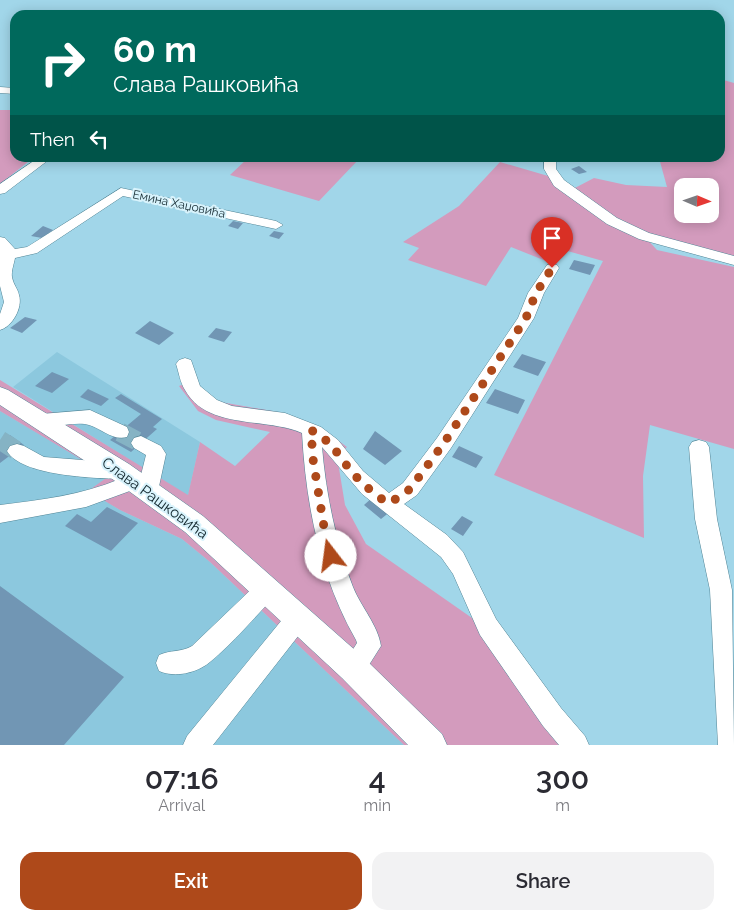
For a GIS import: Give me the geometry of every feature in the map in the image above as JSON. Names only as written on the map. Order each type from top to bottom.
[{"type":"main road","name":"Слава Рашковића","points":[[0,395],[134,481],[194,524],[353,668],[431,745]]},
{"type":"street","points":[[0,190],[40,162]]},
{"type":"street","points":[[550,162],[550,169],[559,184],[612,222],[644,236],[734,260]]},
{"type":"street","name":"Емина Хаџовића","points":[[8,258],[32,250],[121,192],[276,225]]},
{"type":"street","points":[[0,241],[8,248],[4,276],[11,293],[12,304],[7,316],[0,325]]},
{"type":"street","points":[[387,503],[410,489],[444,443],[526,318],[536,293],[552,268]]},
{"type":"street","points":[[185,364],[193,388],[214,407],[236,414],[280,419],[311,430],[333,445],[360,481],[448,549],[460,569],[488,627],[552,717],[576,745]]},
{"type":"street","points":[[41,421],[90,417],[120,432]]},
{"type":"street","points":[[311,430],[312,451],[324,527],[332,560],[349,606],[368,638],[369,646],[353,668]]},
{"type":"street","points":[[0,514],[69,503],[112,492],[134,481],[156,454],[142,443]]},
{"type":"street","points":[[699,447],[706,519],[722,590],[731,745]]},
{"type":"street","points":[[17,451],[40,464],[134,481]]},
{"type":"street","points":[[168,663],[183,663],[193,660],[267,589]]},
{"type":"street","points":[[196,745],[298,618]]},
{"type":"shaded area","points":[[725,80],[734,83],[734,257],[646,234],[618,222],[571,190],[594,178],[626,185],[667,187],[660,162],[725,162]]},
{"type":"shaded area","points":[[0,110],[10,110],[10,162],[28,162],[0,184]]},
{"type":"shaded area","points":[[244,162],[356,162],[319,201],[230,175]]},
{"type":"shaded area","points":[[500,162],[555,178],[644,236],[657,250],[734,267],[734,449],[650,425],[643,476],[644,538],[494,475],[603,261],[564,250],[556,265],[511,247],[486,286],[408,260],[419,248],[403,242],[459,206]]},
{"type":"shaded area","points":[[57,352],[200,442],[188,496],[13,387]]},
{"type":"shaded area","points":[[0,380],[188,495],[200,442],[235,466],[270,432],[216,420],[198,411],[179,386],[195,380],[204,393],[215,401],[278,412],[324,430],[347,447],[337,456],[345,505],[366,544],[472,618],[496,638],[576,745],[404,745],[210,562],[182,539],[120,510],[88,491],[109,476],[0,411]]},
{"type":"shaded area","points":[[0,411],[110,476],[89,491],[120,510],[182,539],[210,562],[404,745],[0,745]]},
{"type":"building","points":[[579,166],[587,172],[579,174],[571,169]]},
{"type":"building","points":[[233,221],[243,223],[238,229],[228,226]]},
{"type":"building","points":[[43,226],[53,230],[42,238],[31,236]]},
{"type":"building","points":[[274,231],[284,233],[279,239],[269,236]]},
{"type":"building","points":[[574,260],[595,265],[590,275],[569,269]]},
{"type":"building","points":[[25,317],[37,320],[22,333],[10,328]]},
{"type":"building","points":[[150,321],[174,333],[159,345],[135,333]]},
{"type":"building","points":[[216,328],[232,332],[224,342],[208,337]]},
{"type":"building","points":[[522,354],[546,362],[538,376],[513,367]]},
{"type":"building","points":[[52,372],[69,379],[52,393],[35,386]]},
{"type":"building","points":[[88,389],[109,399],[101,406],[80,397]]},
{"type":"building","points":[[495,389],[525,400],[518,414],[486,403]]},
{"type":"building","points":[[121,394],[162,419],[153,427],[157,429],[131,452],[110,440],[141,414],[115,398]]},
{"type":"building","points":[[375,431],[402,451],[385,465],[363,449]]},
{"type":"building","points":[[10,435],[24,445],[0,463],[0,442]]},
{"type":"building","points":[[459,446],[483,457],[476,468],[452,457]]},
{"type":"building","points":[[373,497],[391,511],[381,519],[364,505]]},
{"type":"building","points":[[107,507],[138,523],[111,551],[65,526],[77,514],[91,522]]},
{"type":"building","points":[[462,516],[473,522],[463,536],[451,529]]},
{"type":"building","points":[[0,586],[124,677],[64,745],[0,745]]},
{"type":"tunnel","points":[[120,432],[141,443]]},
{"type":"tunnel","points":[[0,440],[17,451]]},
{"type":"route","points":[[331,556],[324,527],[313,459],[311,430],[333,445],[360,481],[387,503],[405,494],[444,443],[493,370],[526,318],[536,293],[552,268]]}]
